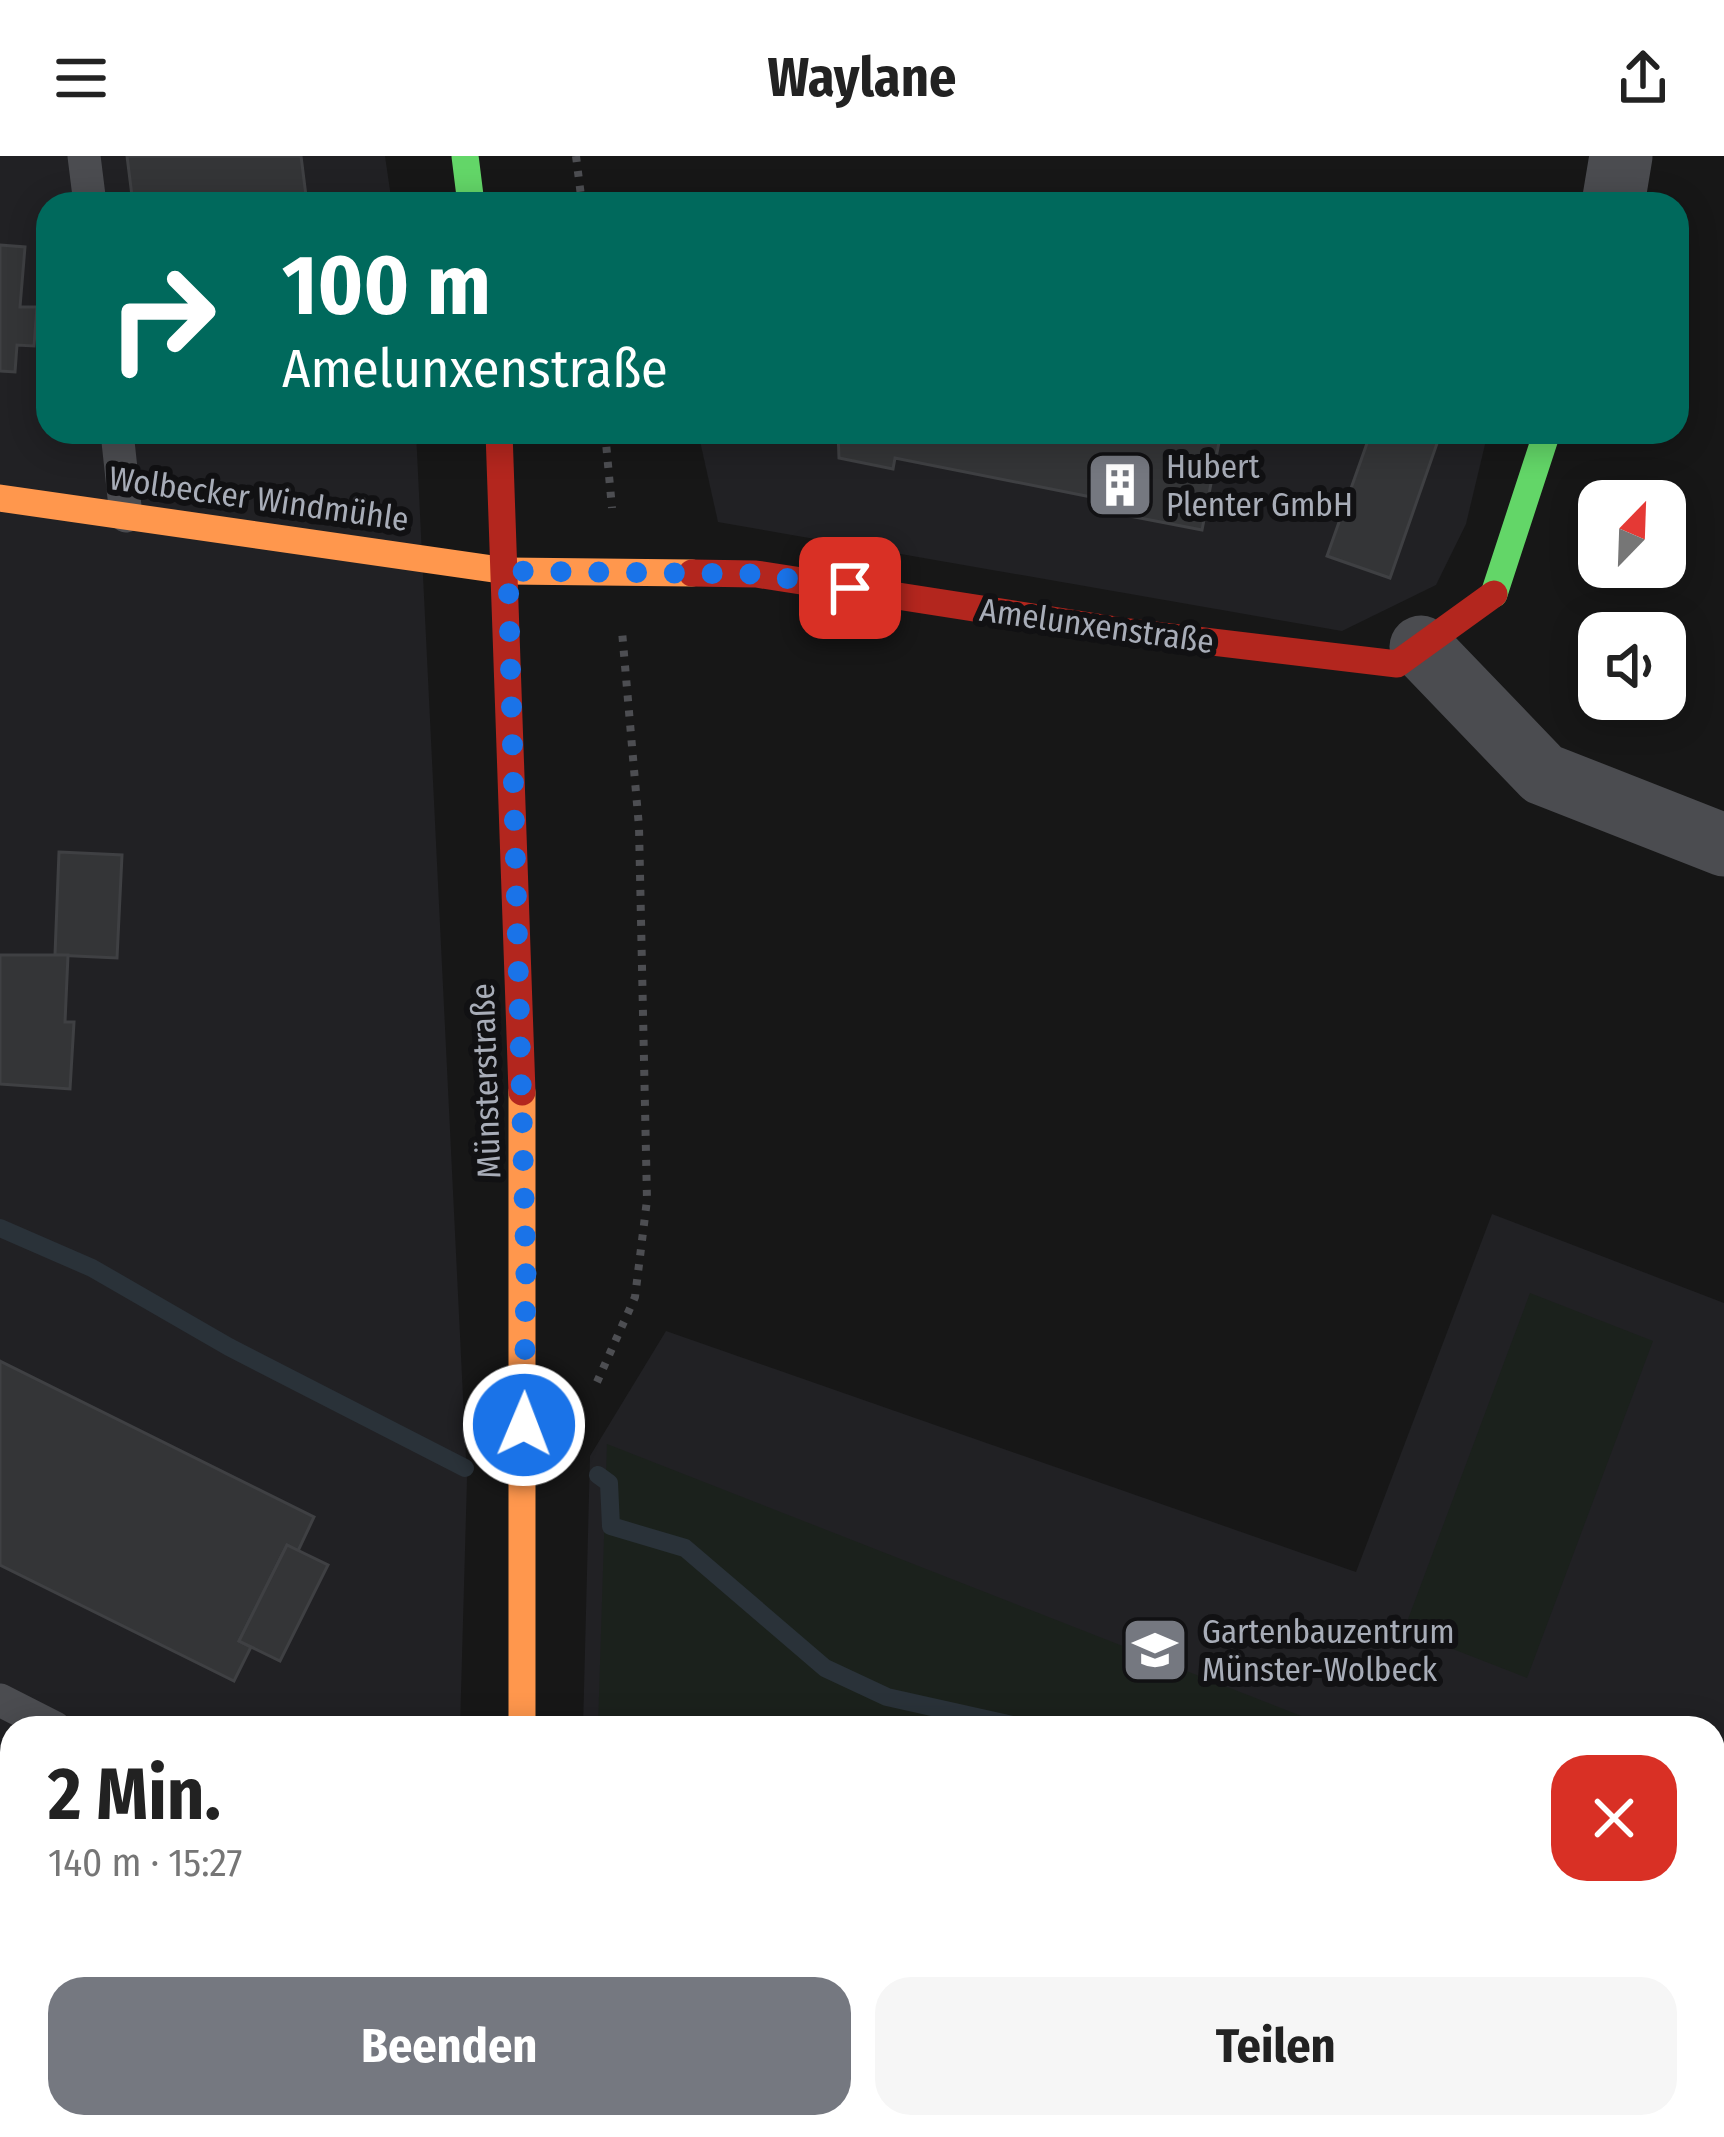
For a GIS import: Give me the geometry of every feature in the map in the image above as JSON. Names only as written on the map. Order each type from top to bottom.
[{"type":"street","points":[[465,156],[470,192]]},
{"type":"street","points":[[1615,192],[1621,156]]},
{"type":"street","name":"Münsterstraße","points":[[500,444],[508,571],[526,1270],[522,1716]]},
{"type":"street","name":"Amelunxenstraße","points":[[508,571],[757,574],[1129,632],[1397,664],[1496,592],[1543,444]]},
{"type":"street","name":"Wolbecker Windmühle","points":[[0,498],[508,571]]},
{"type":"street","points":[[1421,647],[1543,774],[1724,845]]},
{"type":"lane","points":[[84,156],[88,192]]},
{"type":"lane","points":[[118,444],[126,515]]},
{"type":"lane","points":[[0,1700],[31,1716]]},
{"type":"path","points":[[576,156],[580,192]]},
{"type":"path","points":[[597,1382],[635,1298],[647,1200],[639,827],[606,444]]},
{"type":"shaded area","points":[[0,156],[385,156],[390,192],[36,192],[36,444],[417,444],[467,1479],[460,1716],[0,1716]]},
{"type":"shaded area","points":[[701,444],[1485,444],[1466,524],[1436,585],[1342,631],[718,522]]},
{"type":"shaded area","name":"Gartenbauzentrum Münster-Wolbeck","points":[[1492,1214],[1724,1303],[1724,1716],[583,1716],[590,1456],[666,1331],[1356,1572]]},
{"type":"shaded area","points":[[1530,1293],[1653,1341],[1527,1678],[1404,1630]]},
{"type":"shaded area","points":[[607,1444],[1301,1716],[598,1716]]},
{"type":"building","points":[[127,156],[301,156],[306,192],[132,192]]},
{"type":"building","points":[[0,245],[25,247],[20,307],[36,307],[34,346],[17,345],[15,372],[0,371]]},
{"type":"building","name":"Hubert Plenter GmbH","points":[[838,444],[1219,444],[1202,530],[1109,512],[1111,501],[895,458],[893,469],[839,458]]},
{"type":"building","points":[[1367,444],[1437,444],[1390,578],[1327,556]]},
{"type":"building","points":[[59,852],[122,855],[117,958],[55,955]]},
{"type":"building","points":[[0,955],[68,955],[65,1022],[74,1022],[70,1089],[0,1084]]},
{"type":"building","points":[[0,1361],[314,1517],[298,1551],[287,1545],[239,1641],[251,1647],[234,1681],[0,1565]]},
{"type":"building","points":[[287,1545],[328,1565],[280,1661],[239,1641]]},
{"type":"waterway","points":[[0,1228],[92,1268],[229,1347],[465,1468]]},
{"type":"waterway","points":[[598,1475],[609,1483],[611,1526],[685,1548],[825,1668],[887,1697],[972,1716]]},
{"type":"traffic: fast","points":[[465,156],[470,192]]},
{"type":"traffic: fast","points":[[1494,594],[1543,444]]},
{"type":"traffic: slow","points":[[0,498],[507,571],[692,573]]},
{"type":"traffic: slow","points":[[522,1092],[522,1716]]},
{"type":"traffic: jam","points":[[499,444],[522,1092]]},
{"type":"traffic: jam","points":[[692,573],[756,574],[1129,632],[1397,664],[1494,594]]},
{"type":"place","name":"Hubert Plenter GmbH","points":[[1120,485]]},
{"type":"place","name":"Gartenbauzentrum Münster-Wolbeck","points":[[1155,1650]]},
{"type":"route","points":[[524,1425],[526,1270],[508,571],[757,574],[850,588]]}]
